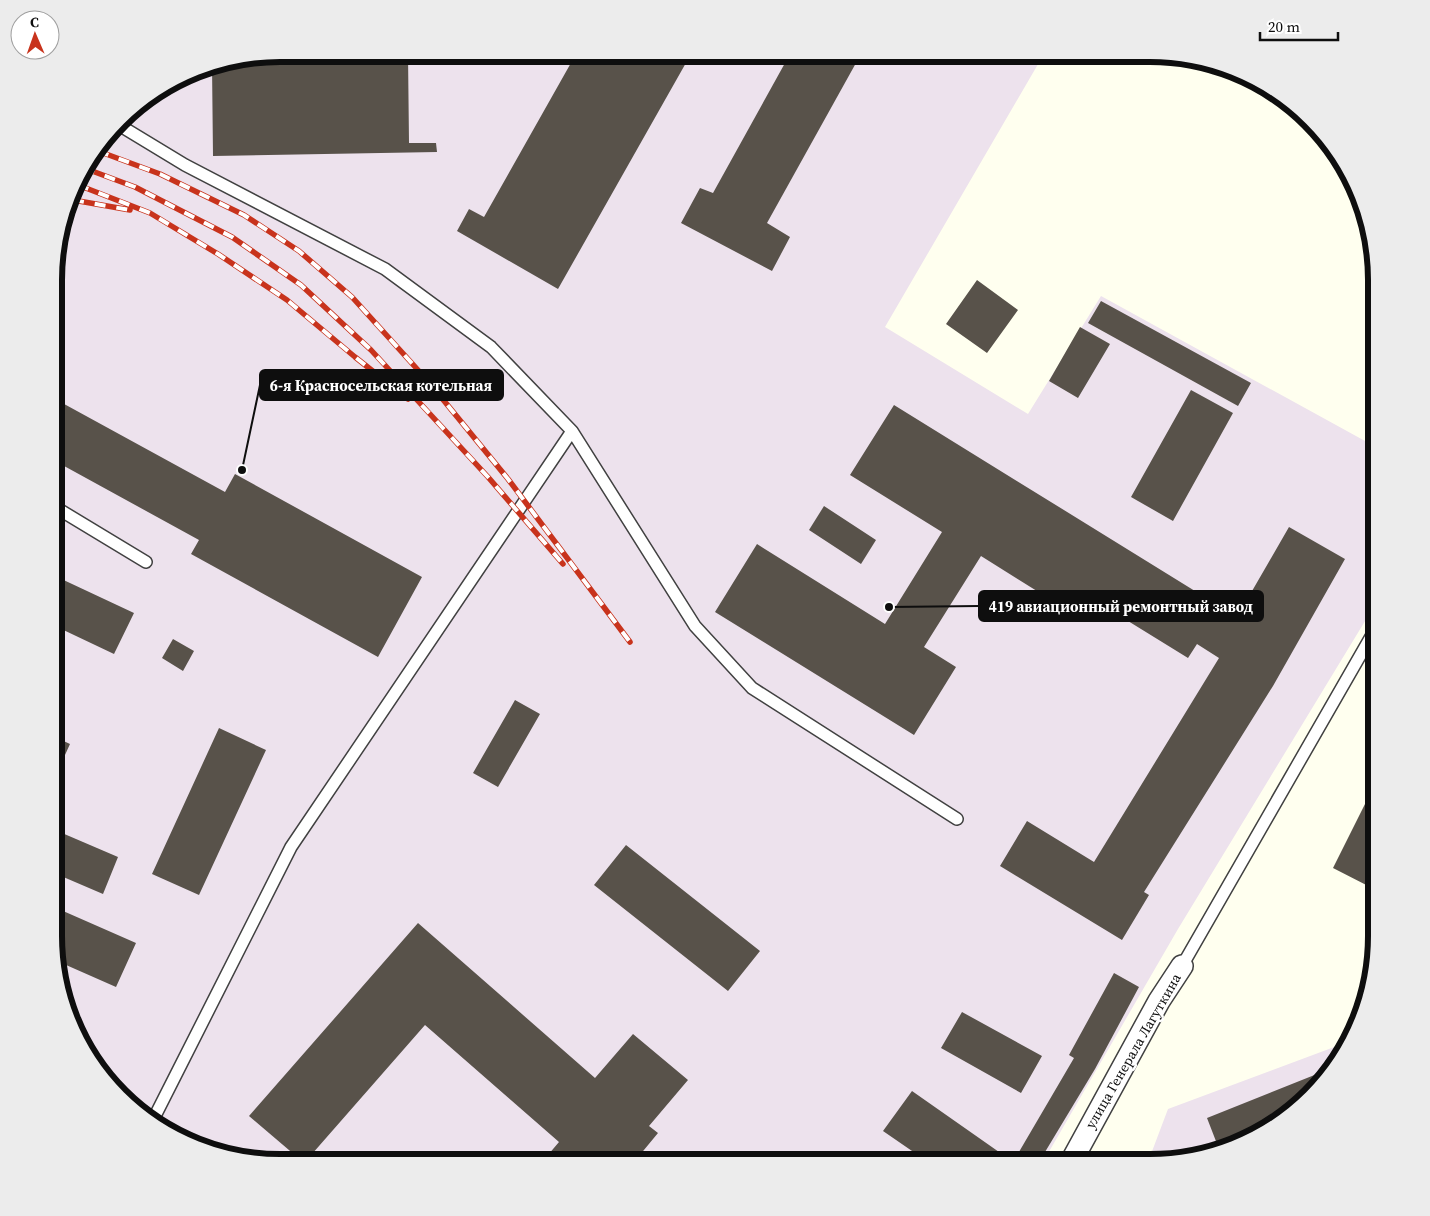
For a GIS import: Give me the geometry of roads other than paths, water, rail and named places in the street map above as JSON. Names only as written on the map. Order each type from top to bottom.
[{"type":"street","name":"улица Генерала Лагуткина","points":[[1075,1154],[1159,1001],[1182,966]]},
{"type":"lane","points":[[124,128],[185,165],[385,269],[491,347],[572,431],[695,626],[752,688],[958,819]]},
{"type":"lane","points":[[156,1114],[291,847],[572,431]]},
{"type":"lane","points":[[62,512],[146,562]]},
{"type":"lane","points":[[1182,966],[1368,642]]},
{"type":"railway","points":[[104,153],[160,174],[244,215],[299,251],[352,297],[427,380],[508,479],[630,642]]},
{"type":"railway","points":[[92,171],[135,187],[232,237],[301,285],[371,350],[488,477],[563,564]]},
{"type":"railway","points":[[84,187],[150,213],[218,254],[287,300],[408,399]]},
{"type":"railway","points":[[78,201],[130,210]]},
{"type":"place","name":"6-я Красносельская котельная","points":[[242,470]]},
{"type":"place","name":"419 авиационный ремонтный завод","points":[[889,607]]}]
